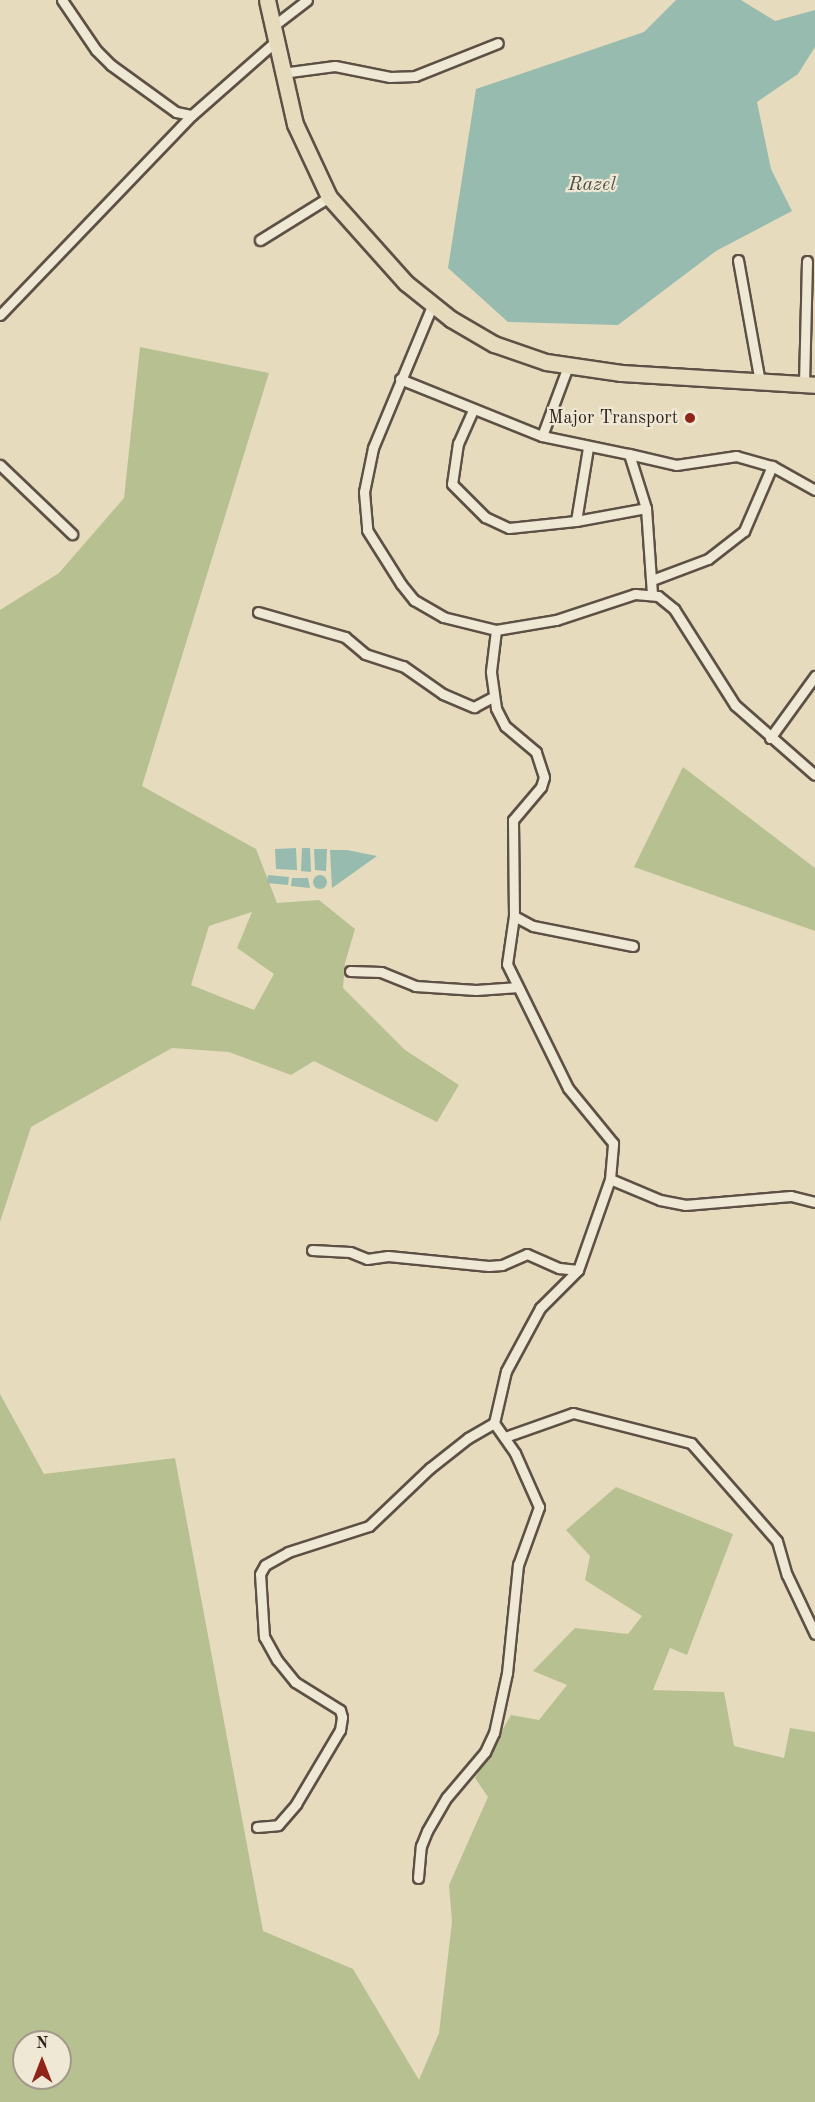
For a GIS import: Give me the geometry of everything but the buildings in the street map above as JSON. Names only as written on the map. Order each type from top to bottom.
[{"type":"main road","points":[[267,0],[282,73],[303,144],[329,197],[385,262],[432,306],[494,345],[568,366],[810,385]]},
{"type":"street","points":[[62,0],[89,41],[111,65],[176,112],[192,115]]},
{"type":"street","points":[[0,315],[192,115],[307,0]]},
{"type":"street","points":[[282,73],[335,66],[390,77],[415,76],[498,43]]},
{"type":"street","points":[[260,240],[329,197]]},
{"type":"street","points":[[738,260],[760,382]]},
{"type":"street","points":[[807,261],[810,385]]},
{"type":"street","points":[[432,306],[400,379],[368,472],[363,512],[375,549],[414,600],[443,617],[496,630],[524,628],[603,601],[652,594],[674,609],[735,705],[815,775]]},
{"type":"street","points":[[542,436],[568,366]]},
{"type":"street","points":[[400,379],[542,436],[588,448],[676,465],[723,455],[772,466],[815,490]]},
{"type":"street","points":[[473,410],[458,443],[452,484],[485,517],[508,528],[576,521],[646,508]]},
{"type":"street","points":[[576,521],[588,448]]},
{"type":"street","points":[[628,454],[646,508],[652,594]]},
{"type":"street","points":[[0,465],[72,534]]},
{"type":"street","points":[[652,580],[708,560],[744,531],[772,466]]},
{"type":"street","points":[[258,612],[345,637],[365,654],[403,666],[443,694],[474,707],[493,698]]},
{"type":"street","points":[[257,1827],[282,1821],[321,1766],[342,1721],[340,1710],[295,1682],[277,1660],[264,1637],[260,1574],[265,1565],[288,1552],[369,1526],[430,1468],[468,1438],[494,1423],[515,1349],[540,1308],[578,1269],[610,1179],[610,1135],[567,1088],[547,1040],[515,987],[507,964],[514,916],[513,820],[541,787],[544,777],[536,752],[506,726],[493,698],[491,670],[496,630]]},
{"type":"street","points":[[770,738],[815,676]]},
{"type":"street","points":[[514,916],[533,926],[633,946]]},
{"type":"street","points":[[350,971],[381,972],[415,986],[476,990],[515,987]]},
{"type":"street","points":[[610,1179],[650,1197],[685,1205],[791,1196],[815,1202]]},
{"type":"street","points":[[312,1250],[350,1252],[367,1259],[420,1258],[489,1266],[502,1265],[527,1254],[559,1268],[578,1269]]},
{"type":"street","points":[[505,1437],[565,1415],[583,1414],[691,1443],[777,1541],[787,1575],[815,1634]]},
{"type":"street","points":[[418,1878],[421,1846],[427,1831],[447,1797],[490,1743],[505,1681],[518,1565],[539,1507],[505,1437],[494,1423]]},
{"type":"green space","points":[[140,347],[269,373],[142,786],[256,849],[277,903],[319,900],[355,929],[345,963],[343,988],[405,1050],[459,1085],[437,1122],[314,1061],[291,1075],[229,1052],[172,1048],[31,1127],[0,1222],[0,610],[59,573],[124,498]],"holes":[[[252,912],[237,948],[274,974],[254,1010],[191,985],[209,926]]]},
{"type":"green space","points":[[683,767],[815,868],[815,931],[634,867]]},
{"type":"green space","points":[[0,1394],[44,1474],[175,1458],[263,1931],[353,1969],[419,2080],[439,2033],[452,1922],[449,1885],[488,1797],[475,1778],[511,1715],[539,1720],[567,1685],[533,1671],[575,1628],[628,1634],[642,1616],[585,1580],[590,1556],[566,1530],[616,1487],[733,1534],[687,1655],[670,1648],[653,1690],[724,1692],[734,1746],[784,1758],[790,1728],[815,1732],[815,2102],[0,2102]]},
{"type":"water","name":"Razel","points":[[676,0],[741,0],[775,21],[815,10],[815,47],[798,74],[757,102],[771,169],[792,211],[716,251],[618,325],[508,322],[448,268],[476,89],[644,32]]},
{"type":"water","points":[[296,848],[297,870],[276,869],[275,849]]},
{"type":"water","points":[[302,848],[310,848],[311,872],[301,871]]},
{"type":"water","points":[[314,849],[327,849],[326,871],[315,870]]},
{"type":"water","points":[[330,850],[347,850],[377,856],[332,888]]},
{"type":"water","points":[[268,875],[289,877],[288,885],[267,883]]},
{"type":"water","points":[[317,875],[323,875],[327,882],[323,889],[317,889],[313,885],[313,879]]},
{"type":"water","points":[[292,878],[308,878],[310,888],[291,886]]},
{"type":"place","name":"Major Transport","points":[[690,418]]}]
